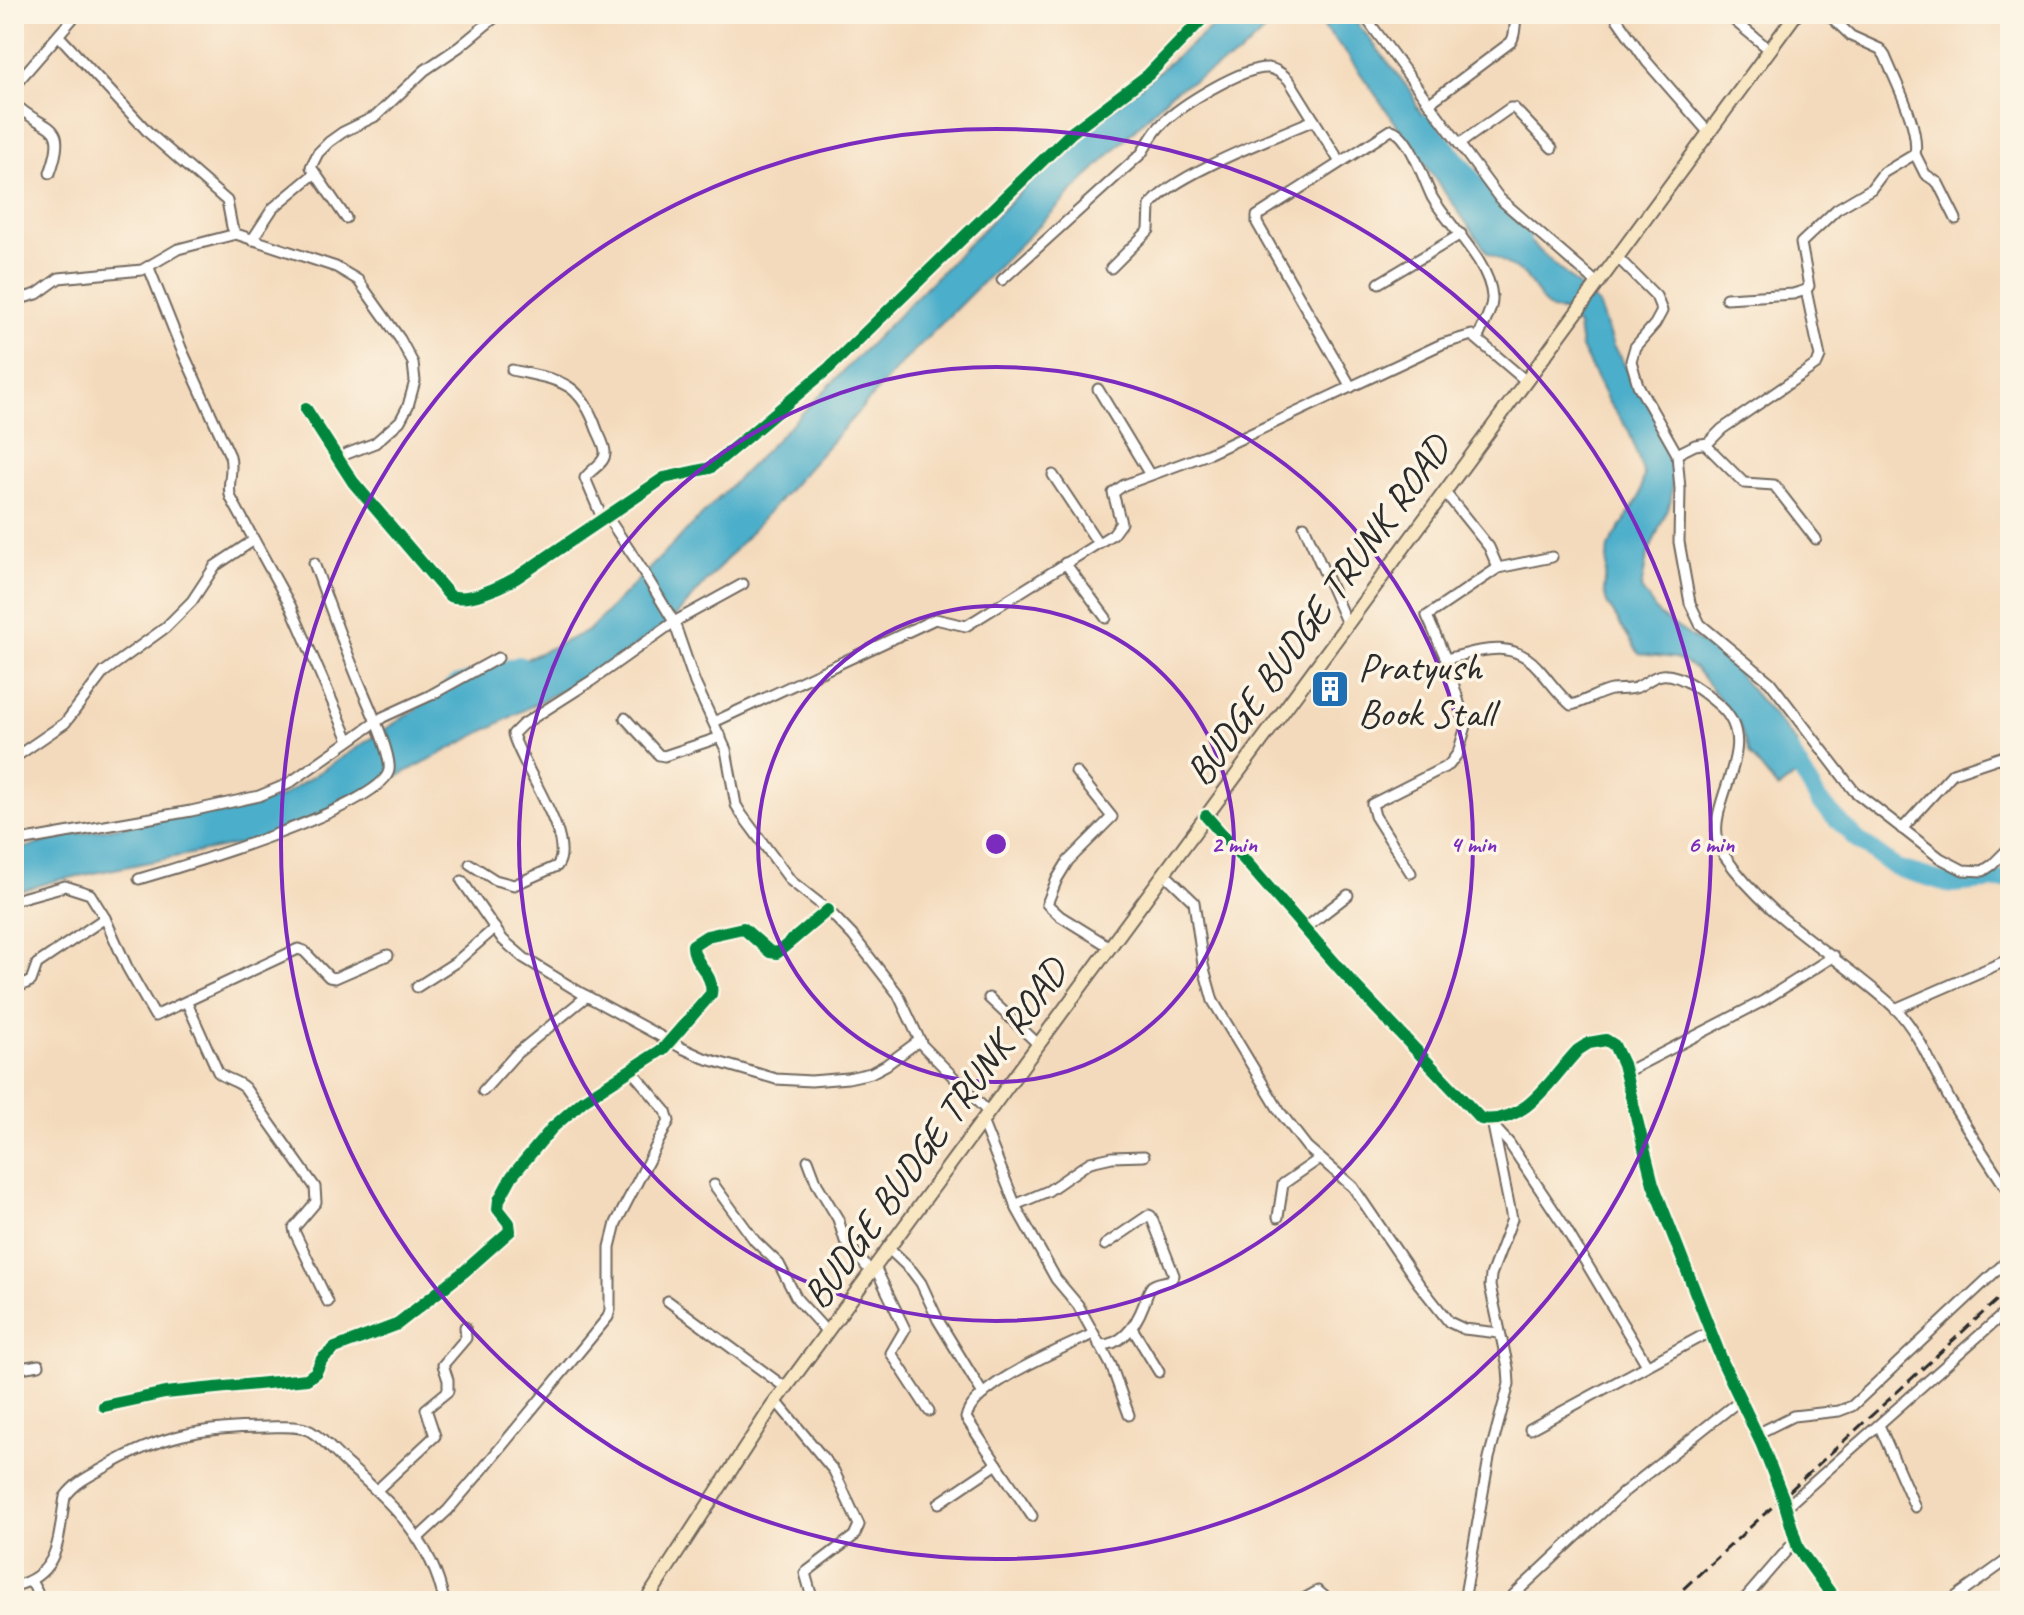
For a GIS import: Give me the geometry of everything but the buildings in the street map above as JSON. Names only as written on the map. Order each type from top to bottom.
[{"type":"main road","name":"BUDGE BUDGE TRUNK ROAD","points":[[646,1601],[776,1401],[1709,133],[1765,46],[1796,14]]},
{"type":"street","points":[[346,218],[314,174],[311,167],[313,159],[343,132],[376,116],[425,70],[499,14]]},
{"type":"street","points":[[306,409],[336,458],[384,521],[454,598],[509,582],[664,478],[710,468],[792,401],[1071,133],[1148,75],[1207,14]]},
{"type":"street","points":[[1363,14],[1431,102],[1479,174],[1508,208],[1594,288]]},
{"type":"street","points":[[1431,102],[1511,42],[1516,32],[1518,14]]},
{"type":"street","points":[[1828,14],[1851,36],[1880,49],[1885,56],[1909,117],[1915,154],[1925,174],[1938,183],[1956,219]]},
{"type":"street","points":[[14,86],[74,17]]},
{"type":"street","points":[[1617,19],[1647,62],[1709,133]]},
{"type":"street","points":[[1740,25],[1765,46]]},
{"type":"street","points":[[59,36],[149,133],[227,201],[236,234]]},
{"type":"street","points":[[1002,280],[1141,154],[1168,118],[1245,73],[1271,68],[1281,72],[1340,162]]},
{"type":"street","points":[[14,103],[55,132],[57,154],[50,173]]},
{"type":"street","points":[[1459,144],[1514,108],[1552,148]]},
{"type":"street","points":[[1111,268],[1149,230],[1150,206],[1159,197],[1194,174],[1314,120]]},
{"type":"street","points":[[1351,387],[1257,223],[1257,216],[1391,130],[1398,131],[1433,197],[1480,265],[1492,298],[1478,338]]},
{"type":"street","points":[[1677,454],[1695,445],[1705,444],[1817,364],[1820,357],[1806,290],[1809,286],[1801,243],[1837,209],[1871,189],[1890,167],[1915,154]]},
{"type":"street","points":[[252,240],[273,208],[314,174]]},
{"type":"street","points":[[14,291],[23,298],[31,297],[59,278],[149,268],[178,249],[236,234],[336,267],[358,280],[400,339],[413,363],[415,381],[400,421],[375,443],[336,458]]},
{"type":"street","points":[[1379,283],[1461,234]]},
{"type":"street","points":[[1617,257],[1650,288],[1659,302],[1660,317],[1635,347],[1631,361],[1638,385],[1677,454],[1679,542],[1695,617],[1770,682],[1854,791],[1940,858],[1963,870],[1983,871],[2010,847]]},
{"type":"street","points":[[149,268],[230,456],[233,474],[229,492],[291,607],[349,740]]},
{"type":"street","points":[[1726,298],[1793,294],[1806,290]]},
{"type":"street","points":[[714,722],[935,619],[966,626],[1113,534],[1121,523],[1113,493],[1124,485],[1208,454],[1442,344],[1472,335],[1526,381]]},
{"type":"street","points":[[512,370],[561,381],[569,385],[585,403],[605,451],[602,460],[585,478],[604,517],[647,576],[672,619],[695,683],[730,762],[736,805],[791,881],[828,910],[853,936],[898,994],[926,1050],[985,1117],[1015,1205],[1056,1279],[1078,1305],[1111,1365],[1129,1415]]},
{"type":"street","points":[[1098,389],[1150,475]]},
{"type":"street","points":[[1705,444],[1744,483],[1774,485],[1816,539]]},
{"type":"street","points":[[1053,475],[1098,543]]},
{"type":"street","points":[[1444,491],[1489,547],[1498,568]]},
{"type":"street","points":[[1304,526],[1347,624]]},
{"type":"street","points":[[14,758],[65,723],[104,672],[150,641],[192,601],[215,566],[254,540]]},
{"type":"street","points":[[1411,873],[1372,809],[1376,801],[1449,765],[1458,753],[1466,726],[1446,659],[1427,616],[1498,568],[1552,557]]},
{"type":"street","points":[[139,879],[304,824],[345,805],[386,775],[389,767],[377,725],[314,563]]},
{"type":"street","points":[[1065,563],[1106,618]]},
{"type":"street","points":[[470,864],[495,880],[514,885],[561,862],[562,849],[549,809],[513,734],[591,681],[672,619],[743,584]]},
{"type":"street","points":[[1446,659],[1489,649],[1516,651],[1536,665],[1571,705],[1610,690],[1640,686],[1659,675],[1676,677],[1721,707],[1734,723],[1738,741],[1722,799],[1719,845],[1758,897],[1834,956],[1907,1022],[1952,1102],[2010,1194]]},
{"type":"street","points":[[14,842],[259,796],[288,784],[349,740],[498,658]]},
{"type":"street","points":[[625,718],[659,755],[664,756],[721,737]]},
{"type":"street","points":[[1902,829],[1953,773],[2010,754]]},
{"type":"street","points":[[1076,772],[1112,817],[1068,861],[1047,904],[1060,916],[1110,947]]},
{"type":"street","points":[[1206,816],[1304,929],[1475,1114],[1493,1124],[1509,1143],[1563,1224],[1647,1365]]},
{"type":"street","points":[[1164,873],[1194,902],[1203,965],[1213,1001],[1280,1112],[1319,1159],[1353,1187],[1419,1284],[1449,1322],[1464,1329],[1499,1333]]},
{"type":"street","points":[[462,881],[503,940],[524,958],[587,996],[704,1058],[776,1079],[811,1081],[848,1078],[871,1073],[920,1040]]},
{"type":"street","points":[[14,900],[55,888],[75,887],[90,894],[152,1014],[159,1016],[298,949],[304,951],[329,977],[335,978],[388,955]]},
{"type":"street","points":[[1304,929],[1348,895]]},
{"type":"street","points":[[104,1406],[165,1393],[307,1379],[335,1348],[391,1328],[505,1237],[511,1227],[497,1206],[512,1176],[552,1128],[572,1110],[670,1042],[696,1012],[713,988],[694,955],[693,945],[707,936],[743,928],[770,952],[777,953],[828,910]]},
{"type":"street","points":[[14,989],[31,981],[37,964],[105,918]]},
{"type":"street","points":[[417,987],[456,962],[495,928]]},
{"type":"street","points":[[1624,1073],[1763,1001],[1834,956]]},
{"type":"street","points":[[1895,1009],[2010,959]]},
{"type":"street","points":[[483,1091],[516,1054],[587,996]]},
{"type":"street","points":[[989,998],[1038,1044]]},
{"type":"street","points":[[187,1003],[218,1072],[245,1088],[315,1187],[316,1202],[294,1228],[328,1302]]},
{"type":"street","points":[[1493,1124],[1532,1102],[1578,1050],[1599,1040],[1611,1042],[1624,1073],[1653,1184],[1711,1331],[1757,1434],[1786,1507],[1795,1541],[1836,1601]]},
{"type":"street","points":[[419,1537],[448,1510],[608,1317],[610,1247],[616,1223],[669,1121],[666,1111],[631,1070]]},
{"type":"street","points":[[1464,1601],[1489,1458],[1509,1384],[1491,1298],[1491,1275],[1512,1219],[1493,1124]]},
{"type":"street","points":[[1015,1205],[1048,1191],[1090,1162],[1112,1157],[1144,1156]]},
{"type":"street","points":[[1278,1217],[1283,1184],[1319,1159]]},
{"type":"street","points":[[808,1160],[817,1184],[838,1219],[845,1241],[873,1270],[905,1329],[891,1353],[929,1411]]},
{"type":"street","points":[[714,1185],[755,1241],[779,1264],[797,1299],[827,1332]]},
{"type":"street","points":[[1099,1345],[1118,1341],[1132,1328],[1150,1289],[1171,1280],[1173,1272],[1158,1229],[1149,1215],[1105,1245]]},
{"type":"street","points":[[888,1248],[921,1283],[938,1320],[983,1394]]},
{"type":"street","points":[[1757,1434],[1793,1416],[1839,1411],[1852,1406],[2010,1258]]},
{"type":"street","points":[[668,1301],[786,1388]]},
{"type":"street","points":[[1786,1507],[2010,1308]]},
{"type":"street","points":[[377,1490],[435,1436],[426,1409],[448,1391],[443,1365],[466,1338],[465,1327]]},
{"type":"street","points":[[1132,1328],[1159,1372]]},
{"type":"street","points":[[1530,1429],[1711,1331]]},
{"type":"street","points":[[1032,1516],[966,1418],[968,1410],[998,1382],[1093,1334]]},
{"type":"street","points":[[14,1369],[39,1365]]},
{"type":"street","points":[[1507,1601],[1624,1492],[1740,1400]]},
{"type":"street","points":[[776,1401],[834,1471],[859,1525],[854,1536],[807,1569],[804,1578],[813,1601]]},
{"type":"street","points":[[1879,1425],[1915,1507]]},
{"type":"street","points":[[14,1586],[31,1581],[49,1566],[55,1555],[65,1497],[72,1488],[132,1451],[176,1435],[260,1427],[299,1428],[310,1431],[377,1490],[419,1537],[433,1563],[444,1601]]},
{"type":"street","points":[[939,1503],[997,1464]]},
{"type":"street","points":[[1743,1601],[1795,1541]]},
{"type":"street","points":[[1950,1601],[2010,1558]]},
{"type":"street","points":[[31,1581],[42,1601]]},
{"type":"street","points":[[1300,1601],[1318,1591],[1330,1601]]},
{"type":"water","points":[[1228,14],[1292,14],[1265,30],[1239,55],[1171,93],[902,363],[673,619],[604,668],[297,829],[275,837],[54,881],[14,893],[14,851],[66,836],[279,798],[420,707],[588,631],[1050,161]]},
{"type":"water","points":[[1302,14],[1350,14],[1412,93],[1417,107],[1481,197],[1598,304],[1613,346],[1666,432],[1673,464],[1671,500],[1647,557],[1641,589],[1660,616],[1725,659],[1796,742],[1799,765],[1795,776],[1778,789],[1750,754],[1738,722],[1695,668],[1675,658],[1639,654],[1607,603],[1604,592],[1608,547],[1639,498],[1644,475],[1629,431],[1609,403],[1581,348],[1578,326],[1563,311],[1551,310],[1525,275],[1487,252],[1346,53],[1317,19]]},
{"type":"waterway","points":[[1426,123],[1522,239]]},
{"type":"waterway","points":[[425,711],[456,685],[519,665]]},
{"type":"waterway","points":[[1788,748],[1819,801],[1855,838],[1896,868],[1951,884],[2010,879]]},
{"type":"railway","points":[[1670,1601],[2010,1288]]},
{"type":"cycle path","points":[[306,409],[353,482],[450,596],[466,597],[493,589],[516,578],[664,478],[710,468],[829,368],[1071,133],[1148,75],[1207,14]]},
{"type":"cycle path","points":[[1206,816],[1348,978],[1481,1119],[1512,1115],[1525,1107],[1548,1086],[1578,1050],[1589,1043],[1606,1040],[1614,1045],[1623,1064],[1653,1184],[1723,1363],[1762,1445],[1798,1548],[1836,1601]]},
{"type":"cycle path","points":[[104,1406],[165,1393],[307,1379],[335,1348],[396,1325],[510,1231],[509,1223],[498,1209],[499,1200],[512,1176],[552,1128],[584,1100],[663,1049],[711,994],[710,980],[696,957],[693,945],[707,936],[743,928],[770,952],[777,953],[828,910]]},
{"type":"place","name":"Pratyush Book Stall","points":[[1330,689]]}]
